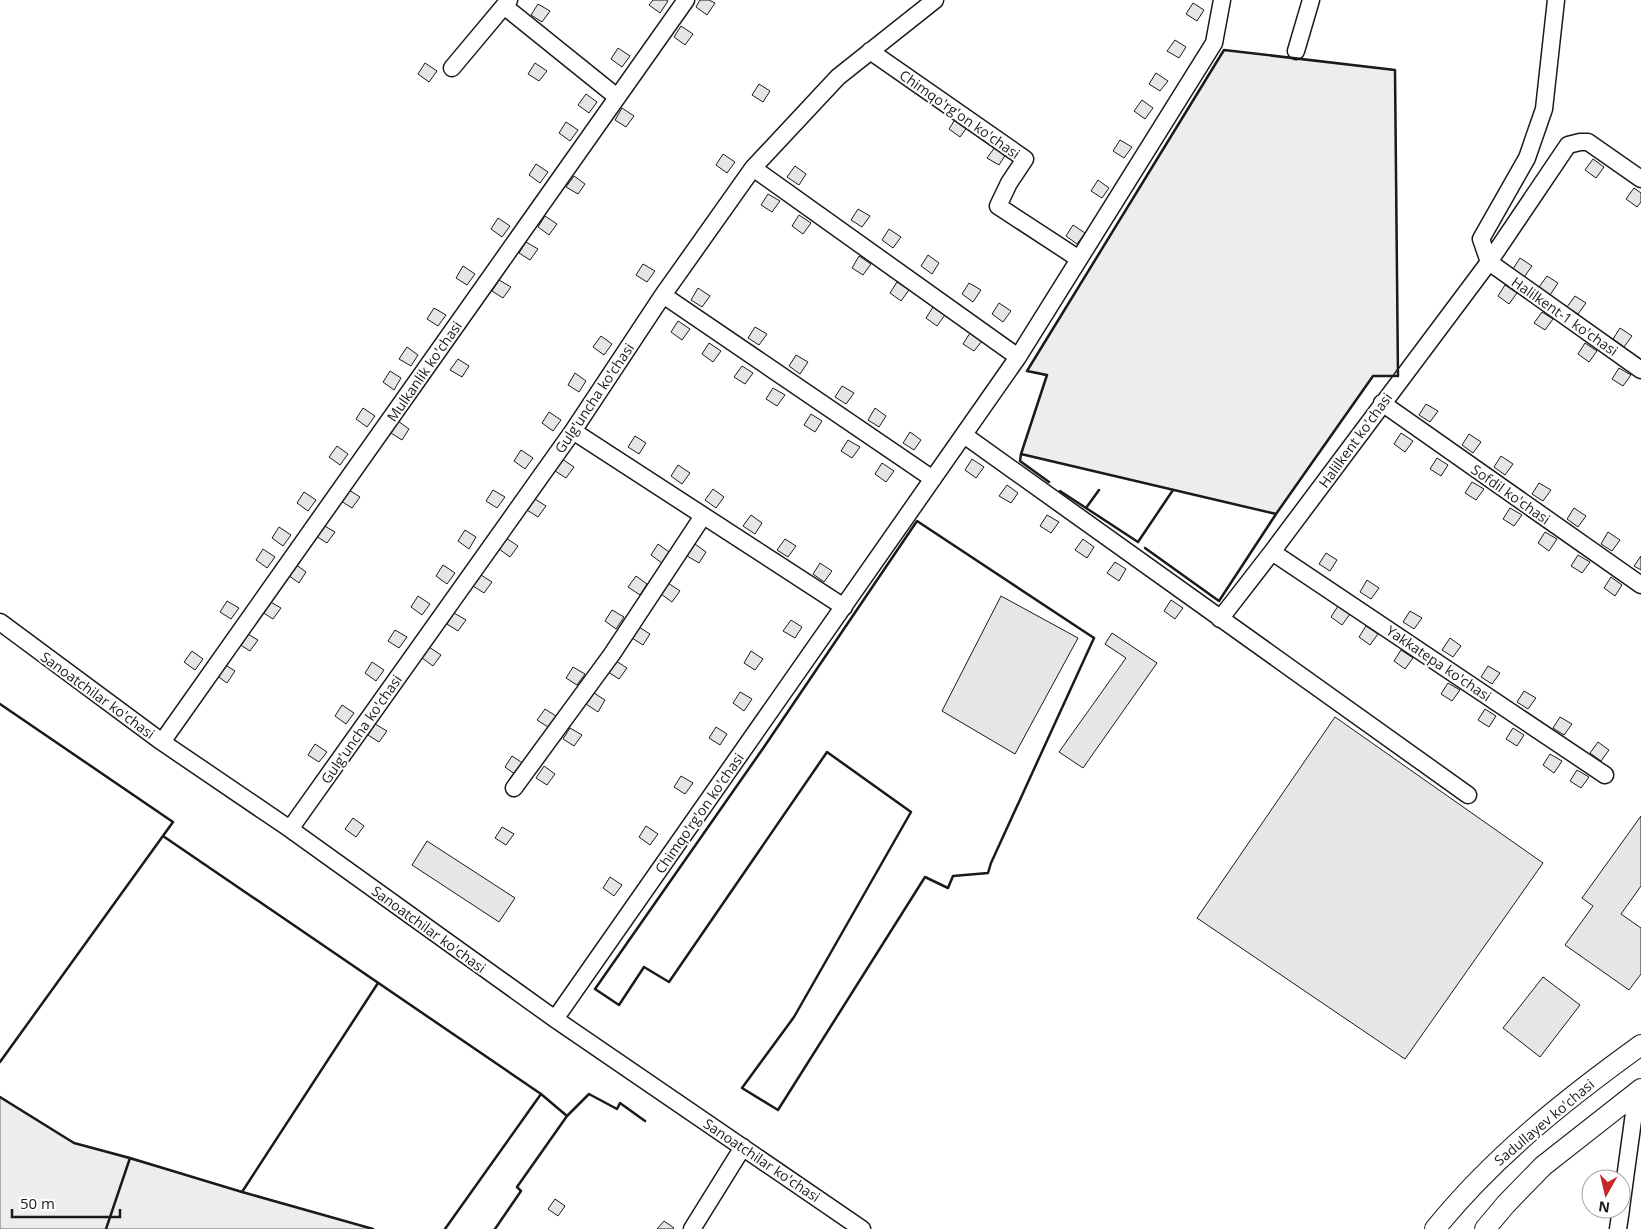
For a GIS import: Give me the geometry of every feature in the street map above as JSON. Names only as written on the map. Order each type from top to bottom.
[{"type":"main road","name":"Sadullayev ko'chasi","points":[[1435,1229],[1452,1207],[1533,1128],[1641,1045]]},
{"type":"main road","points":[[1485,1229],[1543,1166],[1639,1090]]},
{"type":"street","name":"Mulkanlik ko'chasi","points":[[162,742],[686,0]]},
{"type":"street","name":"Gulg'uncha ko'chasi","points":[[290,829],[573,431],[663,296],[753,168],[838,77],[935,0]]},
{"type":"street","name":"Chimqo'rg'on ko'chasi","points":[[555,1019],[1018,357],[1214,43],[1222,0]]},
{"type":"street","points":[[1296,51],[1312,0]]},
{"type":"street","points":[[1489,262],[1481,239],[1527,158],[1544,109],[1556,0]]},
{"type":"street","points":[[452,68],[506,3],[617,97]]},
{"type":"street","name":"Chimqo'rg'on ko'chasi","points":[[870,52],[1025,159],[1009,183],[998,206],[1079,259]]},
{"type":"street","name":"Halilkent ko'chasi","points":[[1220,619],[1489,262],[1568,145],[1588,142],[1641,179]]},
{"type":"street","points":[[753,168],[1018,357]]},
{"type":"street","name":"Halilkent-1 ko'chasi","points":[[1489,262],[1641,370]]},
{"type":"street","points":[[663,296],[933,479]]},
{"type":"street","name":"Sofdil ko'chasi","points":[[1382,403],[1641,585]]},
{"type":"street","points":[[573,431],[844,607]]},
{"type":"street","points":[[964,435],[1468,795]]},
{"type":"street","points":[[514,788],[612,654],[703,516]]},
{"type":"street","name":"Yakkatepa ko'chasi","points":[[1272,552],[1605,775]]},
{"type":"street","name":"Sanoatchilar ko'chasi","points":[[0,622],[162,742],[290,829],[555,1019],[862,1229]]},
{"type":"street","points":[[1627,1169],[1639,1090]]},
{"type":"street","points":[[692,1229],[743,1147]]},
{"type":"shaded area","points":[[1224,50],[1395,70],[1398,376],[1373,376],[1276,514],[1021,454],[1047,376],[1027,371]]},
{"type":"shaded area","points":[[0,1097],[74,1143],[373,1229],[0,1229]]},
{"type":"building","points":[[653,0],[668,1],[660,13],[649,5]]},
{"type":"building","points":[[700,0],[709,0],[715,3],[707,15],[696,7]]},
{"type":"building","points":[[1193,3],[1204,10],[1197,21],[1186,14]]},
{"type":"building","points":[[538,4],[550,11],[542,22],[531,15]]},
{"type":"building","points":[[681,26],[693,34],[685,45],[674,37]]},
{"type":"building","points":[[1175,40],[1186,47],[1179,58],[1167,51]]},
{"type":"building","points":[[618,48],[630,56],[622,67],[611,59]]},
{"type":"building","points":[[425,63],[437,71],[429,82],[418,74]]},
{"type":"building","points":[[535,63],[547,71],[539,81],[528,74]]},
{"type":"building","points":[[1156,73],[1168,81],[1160,91],[1149,84]]},
{"type":"building","points":[[759,84],[770,91],[763,102],[752,95]]},
{"type":"building","points":[[586,94],[597,102],[589,113],[578,105]]},
{"type":"building","points":[[1142,100],[1153,108],[1145,119],[1134,111]]},
{"type":"building","points":[[622,108],[634,116],[626,127],[615,120]]},
{"type":"building","points":[[956,118],[968,126],[960,137],[949,129]]},
{"type":"building","points":[[566,122],[578,130],[570,141],[559,133]]},
{"type":"building","points":[[1120,140],[1132,147],[1124,158],[1113,151]]},
{"type":"building","points":[[995,147],[1006,154],[999,165],[987,158]]},
{"type":"building","points":[[723,154],[735,162],[727,173],[716,165]]},
{"type":"building","points":[[1593,159],[1604,167],[1596,178],[1585,170]]},
{"type":"building","points":[[536,164],[548,172],[540,183],[529,175]]},
{"type":"building","points":[[795,166],[806,174],[799,185],[787,177]]},
{"type":"building","points":[[574,176],[585,184],[578,194],[566,187]]},
{"type":"building","points":[[1098,180],[1109,188],[1102,198],[1091,191]]},
{"type":"building","points":[[1634,188],[1641,193],[1641,202],[1637,207],[1626,199]]},
{"type":"building","points":[[768,194],[780,201],[772,212],[761,205]]},
{"type":"building","points":[[858,209],[870,216],[862,227],[851,220]]},
{"type":"building","points":[[799,215],[811,223],[803,234],[792,226]]},
{"type":"building","points":[[545,216],[557,224],[549,235],[538,227]]},
{"type":"building","points":[[498,218],[510,226],[502,237],[491,229]]},
{"type":"building","points":[[1073,225],[1085,233],[1077,244],[1066,236]]},
{"type":"building","points":[[889,229],[901,237],[893,248],[882,240]]},
{"type":"building","points":[[526,242],[538,249],[530,260],[519,253]]},
{"type":"building","points":[[928,255],[939,263],[932,274],[921,266]]},
{"type":"building","points":[[859,256],[871,264],[863,275],[852,268]]},
{"type":"building","points":[[1520,258],[1532,266],[1524,277],[1513,269]]},
{"type":"building","points":[[643,264],[655,271],[647,282],[636,275]]},
{"type":"building","points":[[463,266],[475,274],[467,285],[456,278]]},
{"type":"building","points":[[1547,276],[1558,283],[1550,295],[1539,287]]},
{"type":"building","points":[[499,280],[511,287],[503,298],[492,291]]},
{"type":"building","points":[[897,282],[909,290],[901,301],[890,293]]},
{"type":"building","points":[[969,283],[981,290],[973,302],[962,294]]},
{"type":"building","points":[[1505,285],[1517,293],[1509,304],[1498,296]]},
{"type":"building","points":[[698,288],[710,296],[702,307],[691,300]]},
{"type":"building","points":[[1575,296],[1586,303],[1578,314],[1567,307]]},
{"type":"building","points":[[999,303],[1011,311],[1003,322],[992,314]]},
{"type":"building","points":[[933,307],[945,315],[937,326],[926,318]]},
{"type":"building","points":[[434,308],[446,315],[438,326],[427,319]]},
{"type":"building","points":[[1542,312],[1553,319],[1545,330],[1534,323]]},
{"type":"building","points":[[678,321],[690,329],[682,340],[671,332]]},
{"type":"building","points":[[755,327],[767,334],[759,345],[748,338]]},
{"type":"building","points":[[1620,328],[1632,336],[1624,347],[1613,339]]},
{"type":"building","points":[[970,333],[982,341],[974,351],[963,344]]},
{"type":"building","points":[[601,336],[612,344],[604,355],[593,347]]},
{"type":"building","points":[[709,343],[721,351],[713,362],[702,354]]},
{"type":"building","points":[[1585,343],[1597,351],[1589,362],[1578,354]]},
{"type":"building","points":[[407,347],[418,355],[411,366],[399,359]]},
{"type":"building","points":[[796,355],[808,362],[800,374],[789,366]]},
{"type":"building","points":[[458,359],[469,366],[462,377],[450,370]]},
{"type":"building","points":[[742,366],[753,373],[745,384],[734,377]]},
{"type":"building","points":[[1619,368],[1631,375],[1623,386],[1612,379]]},
{"type":"building","points":[[390,371],[401,378],[394,390],[383,382]]},
{"type":"building","points":[[575,373],[586,381],[579,392],[568,385]]},
{"type":"building","points":[[842,386],[854,393],[846,404],[835,397]]},
{"type":"building","points":[[773,388],[785,395],[777,406],[766,399]]},
{"type":"building","points":[[1426,404],[1438,411],[1430,422],[1419,415]]},
{"type":"building","points":[[363,408],[375,416],[367,427],[356,419]]},
{"type":"building","points":[[875,408],[886,416],[879,427],[868,420]]},
{"type":"building","points":[[549,412],[561,420],[553,431],[542,423]]},
{"type":"building","points":[[811,414],[822,421],[815,432],[804,425]]},
{"type":"building","points":[[398,421],[409,429],[402,440],[391,433]]},
{"type":"building","points":[[910,432],[921,440],[914,450],[903,443]]},
{"type":"building","points":[[1401,433],[1413,441],[1405,452],[1394,444]]},
{"type":"building","points":[[1469,434],[1481,442],[1473,453],[1462,445]]},
{"type":"building","points":[[635,436],[646,443],[639,454],[628,447]]},
{"type":"building","points":[[848,440],[860,447],[852,458],[841,451]]},
{"type":"building","points":[[337,446],[348,454],[340,465],[329,457]]},
{"type":"building","points":[[521,450],[533,458],[525,469],[514,461]]},
{"type":"building","points":[[1501,456],[1513,464],[1505,475],[1494,467]]},
{"type":"building","points":[[1437,458],[1448,465],[1441,476],[1430,469]]},
{"type":"building","points":[[562,459],[574,467],[566,478],[555,471]]},
{"type":"building","points":[[972,459],[984,467],[976,478],[965,470]]},
{"type":"building","points":[[882,463],[894,471],[886,482],[875,474]]},
{"type":"building","points":[[678,465],[690,473],[682,484],[671,476]]},
{"type":"building","points":[[1472,482],[1484,489],[1476,500],[1465,493]]},
{"type":"building","points":[[1539,483],[1551,490],[1543,501],[1532,494]]},
{"type":"building","points":[[1007,485],[1018,493],[1011,503],[999,496]]},
{"type":"building","points":[[713,489],[724,497],[716,508],[705,500]]},
{"type":"building","points":[[349,490],[360,497],[352,508],[341,501]]},
{"type":"building","points":[[493,490],[505,497],[497,508],[486,501]]},
{"type":"building","points":[[304,492],[316,500],[308,511],[297,503]]},
{"type":"building","points":[[535,499],[546,506],[538,517],[527,510]]},
{"type":"building","points":[[1510,508],[1522,515],[1514,526],[1503,519]]},
{"type":"building","points":[[1574,508],[1586,516],[1578,527],[1567,519]]},
{"type":"building","points":[[751,515],[762,523],[755,534],[743,526]]},
{"type":"building","points":[[1047,515],[1059,522],[1051,533],[1040,526]]},
{"type":"building","points":[[323,525],[335,532],[327,543],[316,536]]},
{"type":"building","points":[[279,527],[291,535],[283,546],[272,538]]},
{"type":"building","points":[[465,530],[476,537],[469,549],[458,541]]},
{"type":"building","points":[[1545,532],[1557,539],[1549,551],[1538,543]]},
{"type":"building","points":[[1608,532],[1620,540],[1612,551],[1601,544]]},
{"type":"building","points":[[506,538],[518,546],[510,557],[499,549]]},
{"type":"building","points":[[785,539],[796,546],[788,557],[777,550]]},
{"type":"building","points":[[1083,539],[1094,547],[1087,558],[1075,550]]},
{"type":"building","points":[[658,544],[669,552],[662,563],[651,555]]},
{"type":"building","points":[[695,544],[706,552],[699,563],[687,556]]},
{"type":"building","points":[[263,549],[275,557],[267,568],[256,560]]},
{"type":"building","points":[[1326,553],[1337,560],[1330,571],[1319,564]]},
{"type":"building","points":[[1578,555],[1590,562],[1582,573],[1571,566]]},
{"type":"building","points":[[1641,556],[1641,570],[1634,566]]},
{"type":"building","points":[[1115,562],[1126,569],[1119,581],[1107,573]]},
{"type":"building","points":[[820,563],[832,571],[824,582],[813,574]]},
{"type":"building","points":[[295,564],[306,572],[299,583],[288,575]]},
{"type":"building","points":[[443,565],[455,573],[447,584],[436,576]]},
{"type":"building","points":[[481,575],[492,582],[484,593],[473,586]]},
{"type":"building","points":[[636,576],[647,584],[640,595],[628,587]]},
{"type":"building","points":[[1611,577],[1622,585],[1615,596],[1604,588]]},
{"type":"building","points":[[1367,580],[1379,588],[1371,599],[1360,592]]},
{"type":"building","points":[[668,583],[680,591],[672,602],[661,594]]},
{"type":"building","points":[[418,596],[430,604],[422,615],[411,607]]},
{"type":"building","points":[[1001,596],[1078,638],[1015,754],[942,711]]},
{"type":"building","points":[[1171,600],[1183,608],[1175,619],[1164,611]]},
{"type":"building","points":[[227,601],[239,608],[231,619],[220,612]]},
{"type":"building","points":[[269,601],[281,608],[273,619],[262,612]]},
{"type":"building","points":[[1338,606],[1350,614],[1342,625],[1331,617]]},
{"type":"building","points":[[612,610],[624,617],[616,629],[605,621]]},
{"type":"building","points":[[1410,611],[1422,618],[1414,629],[1403,622]]},
{"type":"building","points":[[454,613],[466,620],[458,631],[447,624]]},
{"type":"building","points":[[791,620],[802,627],[795,638],[783,631]]},
{"type":"building","points":[[1366,626],[1378,634],[1370,645],[1359,637]]},
{"type":"building","points":[[639,627],[650,634],[643,645],[632,638]]},
{"type":"building","points":[[395,630],[407,637],[399,648],[388,641]]},
{"type":"building","points":[[246,633],[258,640],[250,651],[239,644]]},
{"type":"building","points":[[1112,633],[1157,663],[1083,768],[1059,752],[1126,658],[1105,644]]},
{"type":"building","points":[[1450,638],[1461,646],[1453,657],[1442,650]]},
{"type":"building","points":[[429,647],[441,655],[433,666],[422,658]]},
{"type":"building","points":[[1401,650],[1413,658],[1405,669],[1394,661]]},
{"type":"building","points":[[192,651],[203,659],[195,670],[184,662]]},
{"type":"building","points":[[751,651],[763,659],[755,670],[744,663]]},
{"type":"building","points":[[616,661],[627,668],[619,679],[608,672]]},
{"type":"building","points":[[372,662],[384,670],[376,681],[365,673]]},
{"type":"building","points":[[224,664],[235,671],[227,683],[216,675]]},
{"type":"building","points":[[1488,666],[1500,673],[1492,684],[1481,677]]},
{"type":"building","points":[[573,667],[585,674],[577,685],[566,678]]},
{"type":"building","points":[[1448,683],[1460,690],[1452,701],[1441,694]]},
{"type":"building","points":[[1524,691],[1536,698],[1528,709],[1517,702]]},
{"type":"building","points":[[740,692],[752,699],[744,711],[733,703]]},
{"type":"building","points":[[594,693],[605,700],[598,712],[586,704]]},
{"type":"building","points":[[342,705],[354,713],[346,724],[335,716]]},
{"type":"building","points":[[545,709],[556,716],[548,727],[537,720]]},
{"type":"building","points":[[1485,709],[1496,716],[1489,727],[1478,720]]},
{"type":"building","points":[[1335,717],[1543,863],[1405,1059],[1197,918]]},
{"type":"building","points":[[1560,717],[1572,724],[1564,735],[1553,728]]},
{"type":"building","points":[[375,724],[387,731],[379,742],[368,735]]},
{"type":"building","points":[[716,727],[727,734],[720,745],[709,738]]},
{"type":"building","points":[[570,728],[582,735],[574,746],[563,739]]},
{"type":"building","points":[[1513,728],[1524,735],[1517,746],[1506,739]]},
{"type":"building","points":[[1598,742],[1609,750],[1601,761],[1590,753]]},
{"type":"building","points":[[315,744],[327,752],[319,762],[308,755]]},
{"type":"building","points":[[1550,754],[1562,761],[1554,773],[1543,765]]},
{"type":"building","points":[[512,756],[524,764],[516,775],[505,767]]},
{"type":"building","points":[[544,766],[555,774],[547,785],[536,778]]},
{"type":"building","points":[[1577,770],[1589,777],[1581,788],[1570,781]]},
{"type":"building","points":[[681,776],[693,783],[685,794],[674,787]]},
{"type":"building","points":[[1641,816],[1641,886],[1621,914],[1641,928],[1641,974],[1629,990],[1565,945],[1593,906],[1582,898]]},
{"type":"building","points":[[353,818],[364,826],[356,837],[345,829]]},
{"type":"building","points":[[646,826],[658,834],[650,845],[639,837]]},
{"type":"building","points":[[502,827],[514,834],[506,845],[495,838]]},
{"type":"building","points":[[427,841],[515,898],[499,922],[412,865]]},
{"type":"building","points":[[610,877],[622,885],[614,896],[603,888]]},
{"type":"building","points":[[1543,977],[1580,1005],[1540,1057],[1503,1028]]},
{"type":"building","points":[[555,1199],[565,1206],[558,1216],[548,1209]]},
{"type":"building","points":[[664,1221],[674,1228],[657,1229]]},
{"type":"wall","points":[[1224,50],[1395,70],[1398,376],[1373,376],[1276,514],[1021,454],[1047,375],[1027,371],[1224,50]]},
{"type":"wall","points":[[1021,454],[1020,461],[1049,482]]},
{"type":"wall","points":[[1099,490],[1086,508],[1138,542],[1173,490]]},
{"type":"wall","points":[[1060,491],[1086,508]]},
{"type":"wall","points":[[1145,548],[1219,601],[1276,514]]},
{"type":"wall","points":[[917,521],[1094,638],[988,873],[953,876],[948,888],[925,877],[778,1110],[742,1088],[794,1017],[911,812],[827,752],[669,982],[644,967],[619,1005],[595,989],[764,747],[917,521]]},
{"type":"wall","points":[[0,704],[173,822],[0,1062]]},
{"type":"wall","points":[[163,836],[541,1094]]},
{"type":"wall","points":[[242,1192],[378,983]]},
{"type":"wall","points":[[445,1229],[541,1094],[567,1116]]},
{"type":"wall","points":[[495,1229],[521,1191],[517,1187],[567,1116],[589,1094],[617,1109],[620,1103],[645,1121]]},
{"type":"wall","points":[[0,1097],[74,1143],[130,1158]]},
{"type":"wall","points":[[106,1229],[130,1158],[373,1229]]}]
